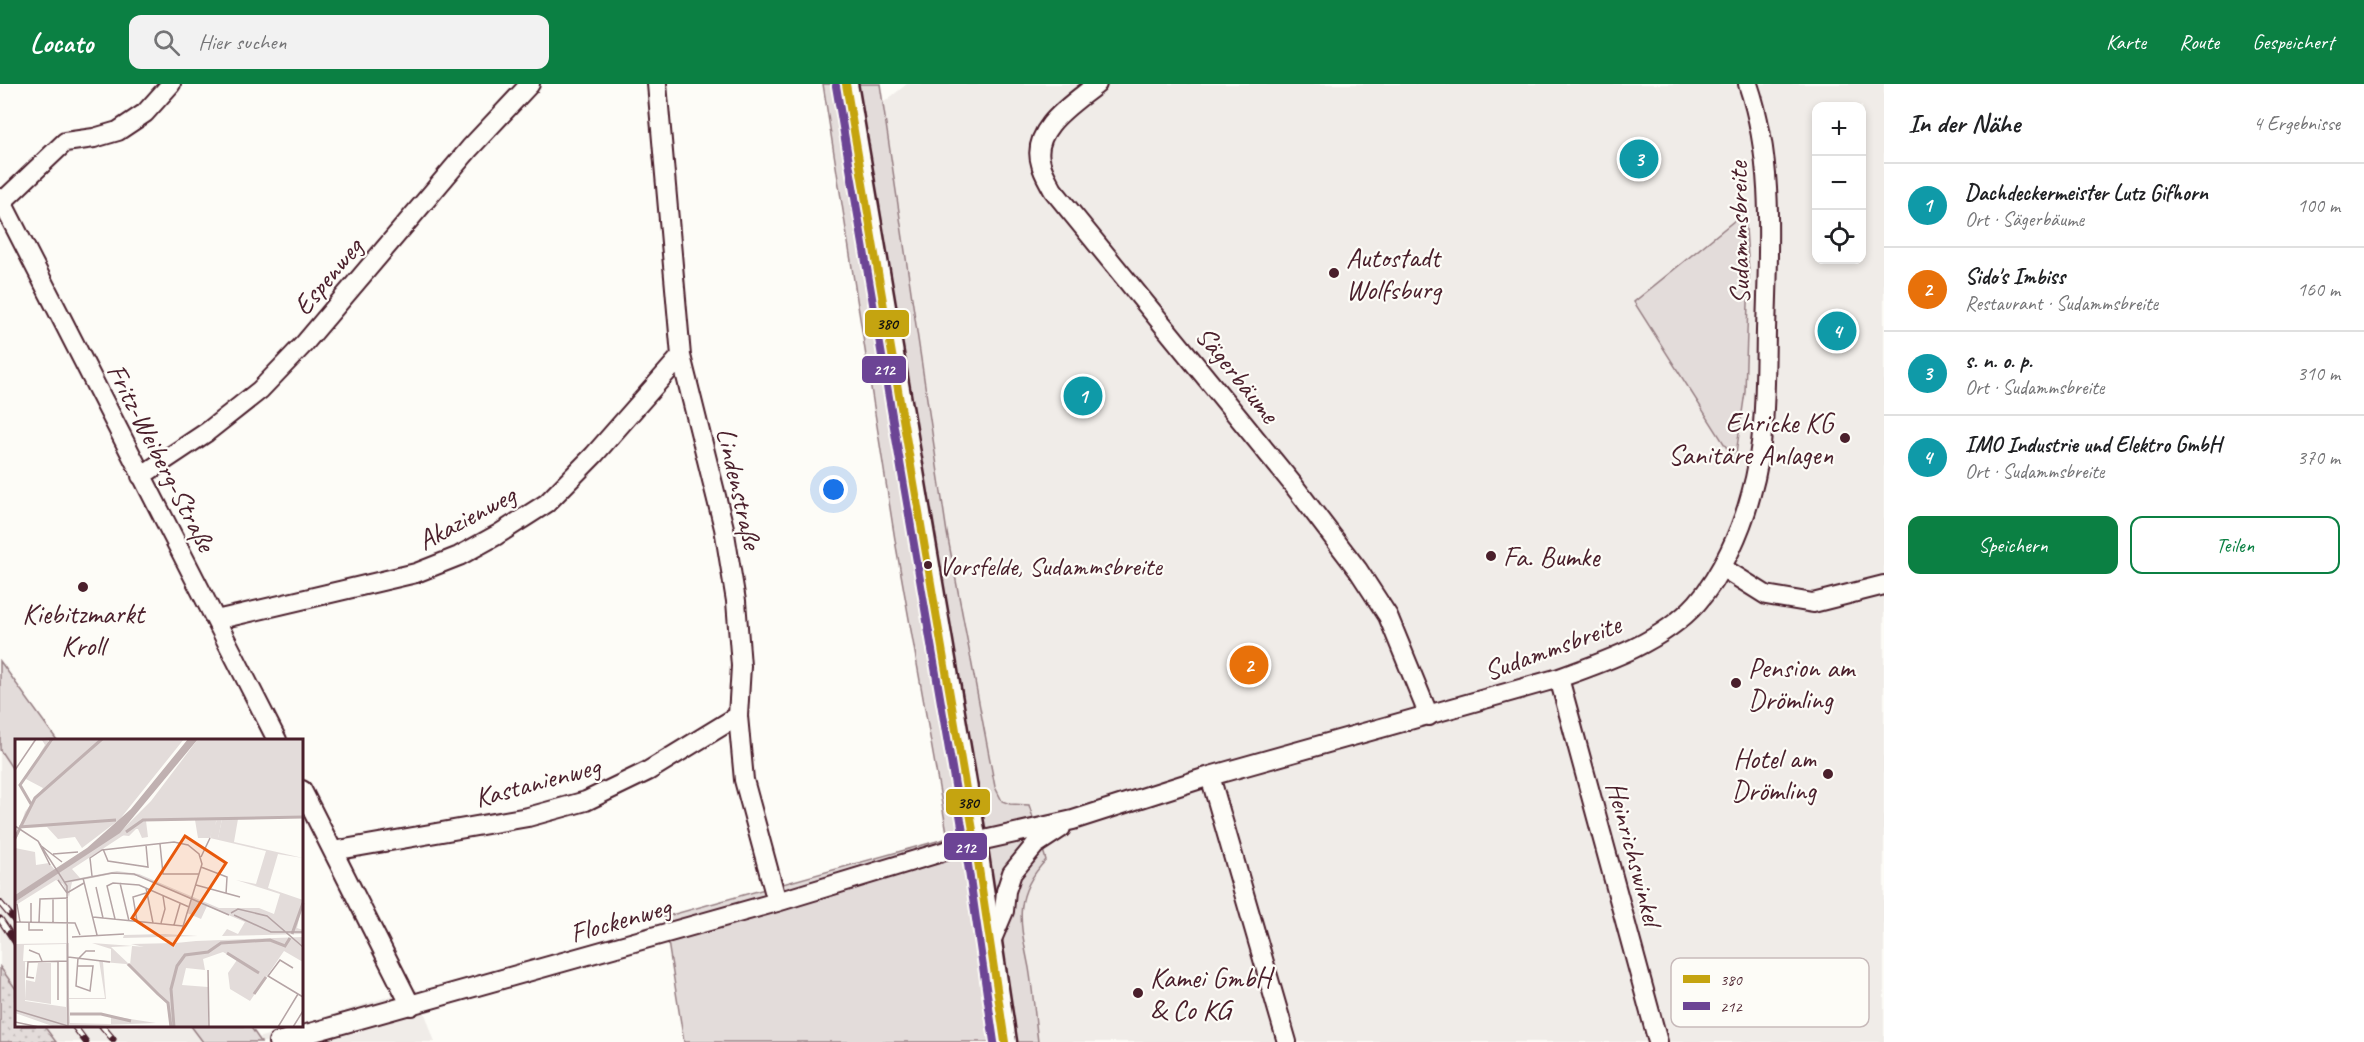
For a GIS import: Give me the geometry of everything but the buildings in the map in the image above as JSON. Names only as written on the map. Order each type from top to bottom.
[{"type":"main road","points":[[846,84],[975,842],[1005,1042]]},
{"type":"street","points":[[1,200],[65,142],[94,138],[118,131],[145,113],[171,84]]},
{"type":"street","name":"Espenweg","points":[[141,476],[207,432],[260,390],[304,344],[470,148],[530,84]]},
{"type":"street","name":"Lindenstraße","points":[[657,84],[681,356],[724,528],[736,601],[741,666],[738,716],[744,780],[777,902]]},
{"type":"street","name":"Sägerbäume","points":[[1097,84],[1053,121],[1041,141],[1040,163],[1053,190],[1291,482],[1358,570],[1388,616],[1429,716]]},
{"type":"street","name":"Sudammsbreite","points":[[975,842],[1072,820],[1210,776],[1559,678],[1613,659],[1663,631],[1696,604],[1723,568],[1751,494],[1764,419],[1769,223],[1765,159],[1758,113],[1748,84]]},
{"type":"street","name":"Fritz-Weiberg-Straße","points":[[1,200],[276,739]]},
{"type":"street","name":"Akazienweg","points":[[216,620],[416,573],[459,556],[497,535],[548,503],[594,455],[681,356]]},
{"type":"street","points":[[1723,568],[1766,595],[1813,603],[1884,585]]},
{"type":"street","name":"Heinrichswinkel","points":[[1559,678],[1658,1042]]},
{"type":"street","name":"Kastanienweg","points":[[333,851],[528,817],[586,801],[648,771],[738,716]]},
{"type":"street","points":[[1210,776],[1287,1042]]},
{"type":"street","points":[[303,792],[411,1006]]},
{"type":"street","name":"Sudammsbreite","points":[[990,944],[1004,911],[1006,891],[1012,873],[1035,845],[1072,820]]},
{"type":"street","name":"Flockenweg","points":[[278,1042],[777,902],[975,842]]},
{"type":"shaded area","points":[[823,84],[880,84],[947,533],[995,787],[1002,801],[1029,805],[1046,860],[1028,886],[1021,911],[1038,1042],[684,1042],[664,917],[948,838],[896,546]]},
{"type":"shaded area","points":[[907,84],[1884,84],[1884,1042],[1038,1042],[1029,969],[1021,932],[1021,911],[1023,896],[1029,881],[1046,860],[1020,805],[1002,801],[995,787],[947,533],[883,103]]},
{"type":"shaded area","points":[[1745,212],[1749,274],[1745,392],[1735,461],[1634,302]]},
{"type":"shaded area","points":[[0,661],[56,739],[15,739],[15,772],[0,750]]},
{"type":"shaded area","points":[[0,750],[15,772],[15,988],[0,967]]},
{"type":"shaded area","points":[[0,967],[15,988],[15,1027],[45,1027],[56,1042],[0,1042]]},
{"type":"shaded area","points":[[416,988],[435,1042],[261,1042],[258,1038],[293,1027],[303,1027],[303,1024]]},
{"type":"shaded area","points":[[45,1027],[192,1027],[203,1042],[56,1042]]},
{"type":"shaded area","points":[[192,1027],[251,1027],[261,1042],[203,1042]]},
{"type":"railway","points":[[0,903],[15,921]]},
{"type":"railway","points":[[0,919],[15,942]]},
{"type":"railway","points":[[75,1027],[86,1042]]},
{"type":"railway","points":[[103,1027],[113,1039]]},
{"type":"transit line","name":"380","points":[[846,84],[975,842],[1005,1042]]},
{"type":"transit line","name":"212","points":[[836,86],[965,844],[994,1042]]},
{"type":"place","name":"s. n. o. p.","points":[[1639,159]]},
{"type":"place","name":"Autostadt Wolfsburg","points":[[1334,273]]},
{"type":"place","name":"IMO Industrie und Elektro GmbH","points":[[1837,331]]},
{"type":"place","name":"Dachdeckermeister Lutz Gifhorn","points":[[1083,396]]},
{"type":"place","name":"Ehricke KG Sanitäre Anlagen","points":[[1845,438]]},
{"type":"place","name":"Fa. Bumke","points":[[1491,556]]},
{"type":"place","name":"Vorsfelde, Sudammsbreite","points":[[928,565]]},
{"type":"place","name":"Kiebitzmarkt Kroll","points":[[83,587]]},
{"type":"place","name":"Sido's Imbiss","points":[[1249,665]]},
{"type":"place","name":"Pension am Drömling","points":[[1736,683]]},
{"type":"place","name":"Hotel am Drömling","points":[[1828,774]]},
{"type":"place","name":"Kamei GmbH & Co KG","points":[[1138,993]]}]
